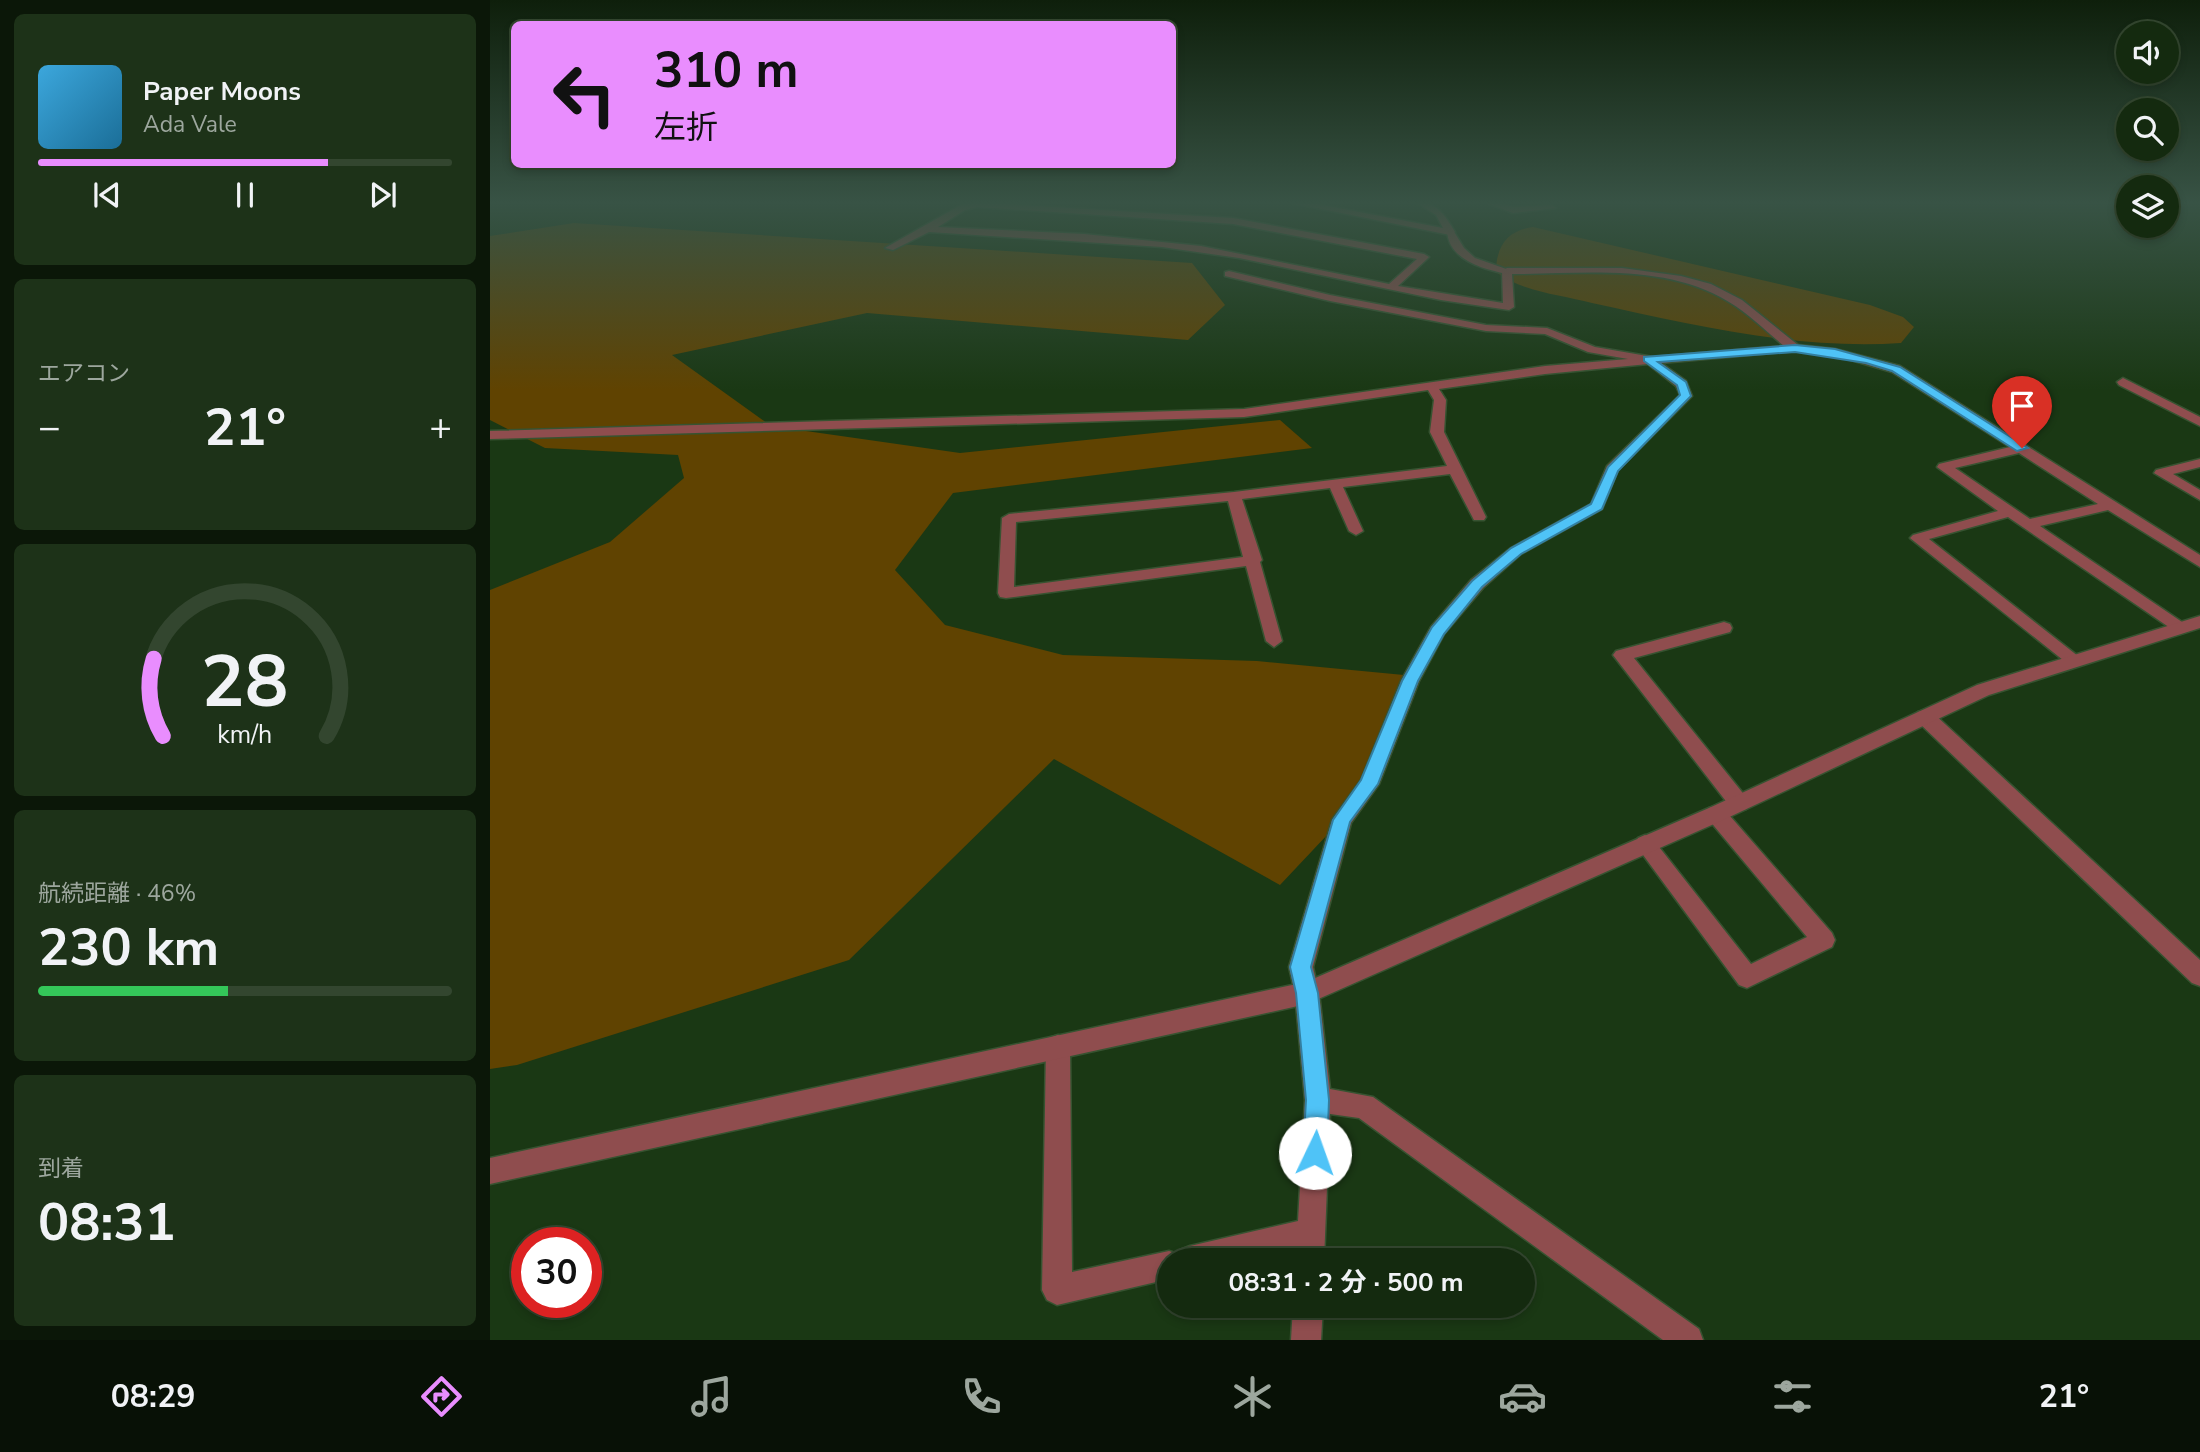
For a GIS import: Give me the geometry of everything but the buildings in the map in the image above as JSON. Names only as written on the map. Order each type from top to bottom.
[{"type":"street","points":[[1286,265],[1452,301],[1509,307]]},
{"type":"street","points":[[1392,286],[1416,265]]},
{"type":"street","points":[[1488,265],[1507,271],[1630,273],[1693,282],[1732,298],[1795,348]]},
{"type":"street","points":[[1507,271],[1513,329]]},
{"type":"street","points":[[1229,274],[1330,298],[1486,328],[1547,331],[1592,350],[1648,359],[1682,384],[1686,396],[1612,470],[1597,506],[1516,551],[1477,584],[1437,631],[1421,661],[1369,784],[1342,820],[1301,967],[1307,993],[1318,1100],[1310,1246]]},
{"type":"street","points":[[490,435],[1244,413],[1648,359],[1795,348],[1835,352],[1896,369],[2200,562]]},
{"type":"street","points":[[2123,382],[2200,422]]},
{"type":"street","points":[[1432,386],[1440,400],[1437,432],[1479,517]]},
{"type":"street","points":[[2022,448],[1944,467],[2028,524],[2190,625]]},
{"type":"street","points":[[2200,463],[2161,473],[2200,496]]},
{"type":"street","points":[[1254,561],[1006,593],[1009,518],[1234,496],[1455,469]]},
{"type":"street","points":[[1335,484],[1356,531]]},
{"type":"street","points":[[1234,496],[1275,641]]},
{"type":"street","points":[[2028,524],[2111,505]]},
{"type":"street","points":[[2010,512],[1918,538],[2074,660]]},
{"type":"street","points":[[490,1171],[1307,993],[1716,814],[1983,690],[2190,625]]},
{"type":"street","points":[[1724,628],[1622,654],[1739,803]]},
{"type":"street","points":[[1925,717],[2200,975]]},
{"type":"street","points":[[1645,844],[1747,977],[1824,940],[1716,814]]},
{"type":"street","points":[[1058,1047],[1057,1290],[1157,1268]]},
{"type":"street","points":[[1318,1100],[1364,1106],[1688,1340]]},
{"type":"street","points":[[1306,1340],[1307,1318]]},
{"type":"shaded area","points":[[490,265],[1193,265],[1225,305],[1188,340],[867,313],[672,355],[771,426],[960,453],[1280,420],[1312,448],[953,493],[895,570],[945,625],[1063,655],[1257,661],[1404,675],[1361,799],[1280,885],[1054,759],[849,960],[517,1065],[490,1069],[490,590],[610,542],[684,478],[678,455],[545,448],[490,420]]},
{"type":"shaded area","points":[[1497,265],[1695,265],[1870,305],[1903,317],[1914,327],[1901,343],[1823,343],[1745,334],[1542,292],[1506,279],[1496,272]]},
{"type":"route","points":[[1315,1153],[1318,1100],[1307,993],[1301,967],[1342,820],[1369,784],[1410,681],[1437,631],[1477,584],[1516,551],[1597,506],[1612,470],[1640,445],[1686,396],[1682,384],[1648,359],[1795,348],[1835,352],[1869,360],[1896,369],[2022,448]]}]
